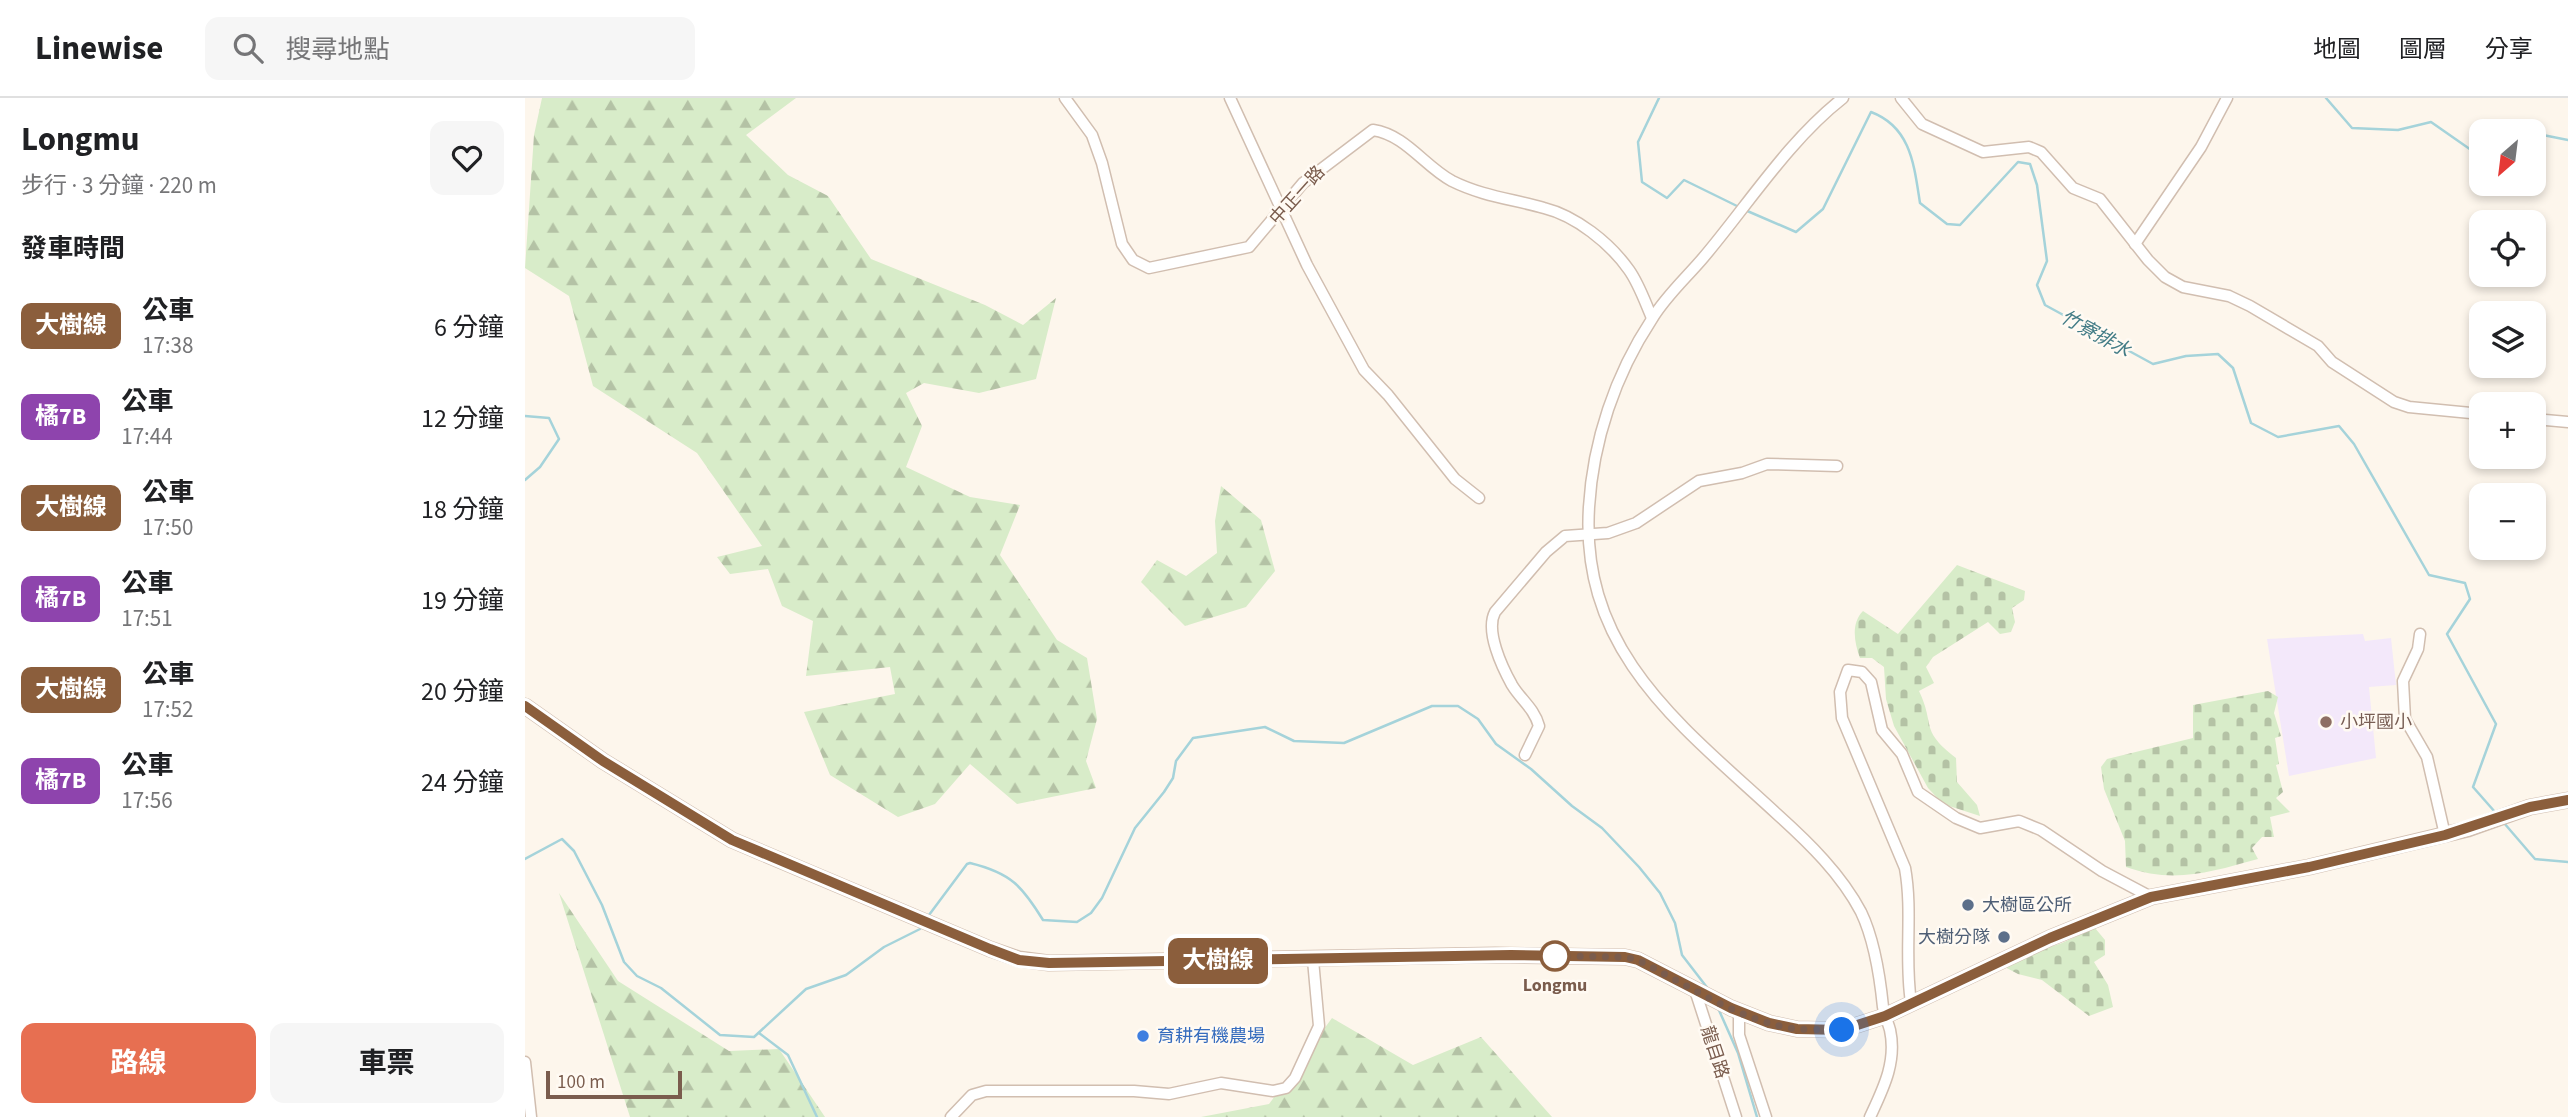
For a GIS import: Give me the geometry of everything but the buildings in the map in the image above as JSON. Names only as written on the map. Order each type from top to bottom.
[{"type":"street","name":"中正一路","points":[[1065,98],[1092,135],[1102,163],[1122,244],[1133,260],[1149,268],[1249,247],[1303,183],[1325,163],[1373,130],[1390,133],[1442,175],[1475,192],[1546,208],[1566,216],[1611,248],[1630,272],[1652,318]]},
{"type":"street","points":[[1230,98],[1307,265],[1364,370],[1388,395],[1455,479],[1479,498]]},
{"type":"street","points":[[1843,98],[1789,152],[1652,318],[1605,412],[1591,472],[1587,535],[1593,585],[1616,641],[1640,681],[1675,719],[1808,842],[1839,878],[1862,914],[1890,1030],[1889,1076],[1870,1117]]},
{"type":"street","points":[[1901,98],[1922,124],[1983,152],[2029,147],[2041,152],[2073,188],[2100,199],[2135,244],[2165,276],[2183,287],[2229,296],[2250,306],[2318,346],[2332,362],[2394,402],[2409,407],[2469,413]]},
{"type":"street","points":[[2135,244],[2201,147],[2227,98]]},
{"type":"street","points":[[2546,420],[2568,422]]},
{"type":"street","points":[[1525,755],[1539,726],[1536,715],[1513,686],[1491,629],[1492,618],[1546,552],[1565,537],[1608,533],[1636,523],[1699,481],[1742,473],[1767,464],[1837,466]]},
{"type":"street","points":[[2420,634],[2418,649],[2403,681],[2405,719],[2427,757],[2445,835]]},
{"type":"street","points":[[1910,1002],[1906,973],[1909,894],[1905,868],[1842,718],[1840,692],[1848,670],[1862,673],[1871,682],[1882,730],[1902,754],[1918,792],[1956,818],[1980,828],[2019,821],[2041,830],[2102,871],[2151,897]]},
{"type":"street","points":[[525,706],[603,761],[732,840],[1019,960],[1049,963],[1506,955],[1625,957],[1694,987],[1735,1009]]},
{"type":"street","name":"龍目路","points":[[1735,1009],[1769,1023],[1797,1029],[1842,1030],[1885,1016],[2050,938],[2151,897],[2309,867],[2445,835],[2568,800]]},
{"type":"street","points":[[951,1117],[972,1095],[986,1091],[1134,1091],[1169,1094],[1221,1083],[1273,1091],[1286,1088],[1291,1085],[1319,1026],[1314,960]]},
{"type":"street","name":"龍目路","points":[[1694,987],[1736,1117]]},
{"type":"street","name":"龍目路","points":[[1735,1009],[1739,1035],[1766,1117]]},
{"type":"street","points":[[525,1062],[531,1117]]},
{"type":"shaded area","name":"小坪國小","points":[[2363,634],[2365,641],[2391,638],[2396,685],[2369,687],[2376,758],[2289,776],[2267,639]]},
{"type":"green space","points":[[542,98],[796,98],[746,135],[788,175],[828,196],[871,259],[985,305],[1023,325],[1056,298],[1036,379],[979,393],[924,383],[906,393],[922,426],[906,467],[970,497],[1020,505],[1000,555],[1057,640],[1087,658],[1097,719],[1086,761],[1096,788],[1017,804],[970,764],[935,804],[898,817],[830,775],[804,712],[895,694],[890,667],[806,676],[813,621],[782,606],[768,569],[730,574],[717,557],[762,546],[697,453],[593,386],[569,296],[525,268],[534,135]]},
{"type":"green space","points":[[1221,486],[1261,520],[1275,571],[1246,607],[1185,626],[1141,582],[1157,560],[1186,576],[1217,553],[1215,521]]},
{"type":"green space","points":[[1957,565],[2025,591],[2024,600],[2012,608],[2015,622],[2011,632],[2000,634],[1988,622],[1933,657],[1926,667],[1934,683],[1919,691],[1933,734],[1956,758],[1957,782],[1977,805],[1980,816],[1943,804],[1928,788],[1894,726],[1886,699],[1884,667],[1872,658],[1860,658],[1855,639],[1855,627],[1863,611],[1898,634]]},
{"type":"green space","points":[[2268,691],[2278,697],[2274,713],[2281,736],[2275,738],[2279,764],[2276,765],[2283,792],[2276,798],[2290,812],[2270,817],[2274,837],[2262,837],[2252,848],[2258,859],[2208,872],[2176,875],[2160,875],[2126,867],[2125,841],[2104,789],[2101,767],[2107,759],[2193,738],[2193,705]]},
{"type":"green space","points":[[559,893],[618,981],[729,1051],[779,1049],[825,1117],[630,1117]]},
{"type":"green space","points":[[2095,928],[2105,940],[2105,955],[2094,962],[2108,985],[2113,1007],[2089,1016],[2042,980],[2018,974],[1999,964],[2062,943]]},
{"type":"green space","points":[[1332,1018],[1413,1065],[1481,1037],[1552,1117],[1201,1117],[1269,1104]]},
{"type":"waterway","name":"竹寮排水","points":[[1659,98],[1638,142],[1642,182],[1667,198],[1684,180],[1739,207]]},
{"type":"waterway","points":[[2326,98],[2352,128],[2398,130],[2431,122],[2469,149]]},
{"type":"waterway","name":"竹寮排水","points":[[1745,210],[1796,232],[1823,209],[1871,112],[1895,127],[1903,137],[1912,161],[1920,203],[1947,224],[1960,225],[2018,162],[2030,164],[2037,185],[2047,261],[2037,285],[2045,305],[2153,364],[2186,356],[2218,354],[2233,368],[2251,423],[2278,437],[2339,426],[2354,444],[2429,575],[2465,583],[2470,599],[2447,634],[2496,724],[2473,787],[2495,812]]},
{"type":"waterway","points":[[2546,136],[2568,140]]},
{"type":"waterway","points":[[525,416],[549,418],[559,439],[540,467],[525,480]]},
{"type":"waterway","points":[[929,915],[970,863],[996,871],[1014,882],[1029,898],[1043,920],[1077,922],[1091,913],[1102,898],[1135,828],[1164,792],[1173,778],[1176,761],[1193,738],[1265,727],[1294,741],[1344,743],[1432,706],[1458,706],[1478,719],[1496,744],[1531,769],[1572,806],[1602,828],[1639,867],[1660,893],[1675,923],[1682,955],[1709,990]]},
{"type":"waterway","name":"竹寮排水","points":[[2504,823],[2535,859],[2568,862]]},
{"type":"waterway","points":[[525,859],[562,839],[574,851],[602,905],[624,962],[637,976],[661,988],[720,1035],[754,1037],[806,989],[846,975],[884,947],[920,929]]},
{"type":"waterway","points":[[1718,1008],[1738,1053],[1757,1117]]},
{"type":"waterway","points":[[759,1033],[788,1055],[817,1117]]},
{"type":"bus line","name":"大樹線","points":[[525,706],[603,761],[732,840],[1019,960],[1049,963],[1409,959],[1511,955],[1625,957],[1638,960],[1731,1008],[1769,1023],[1797,1029],[1842,1030],[1885,1016],[2050,938],[2151,897],[2309,867],[2445,835],[2530,807],[2568,800]]},
{"type":"place","name":"小坪國小","points":[[2326,722]]},
{"type":"place","name":"大樹區公所","points":[[1968,905]]},
{"type":"place","name":"大樹分隊","points":[[2004,937]]},
{"type":"place","name":"Longmu","points":[[1555,956]]},
{"type":"place","name":"育耕有機農場","points":[[1143,1036]]},
{"type":"route","points":[[1555,956],[1625,957],[1638,960],[1731,1008],[1769,1023],[1797,1029],[1842,1030]]}]
